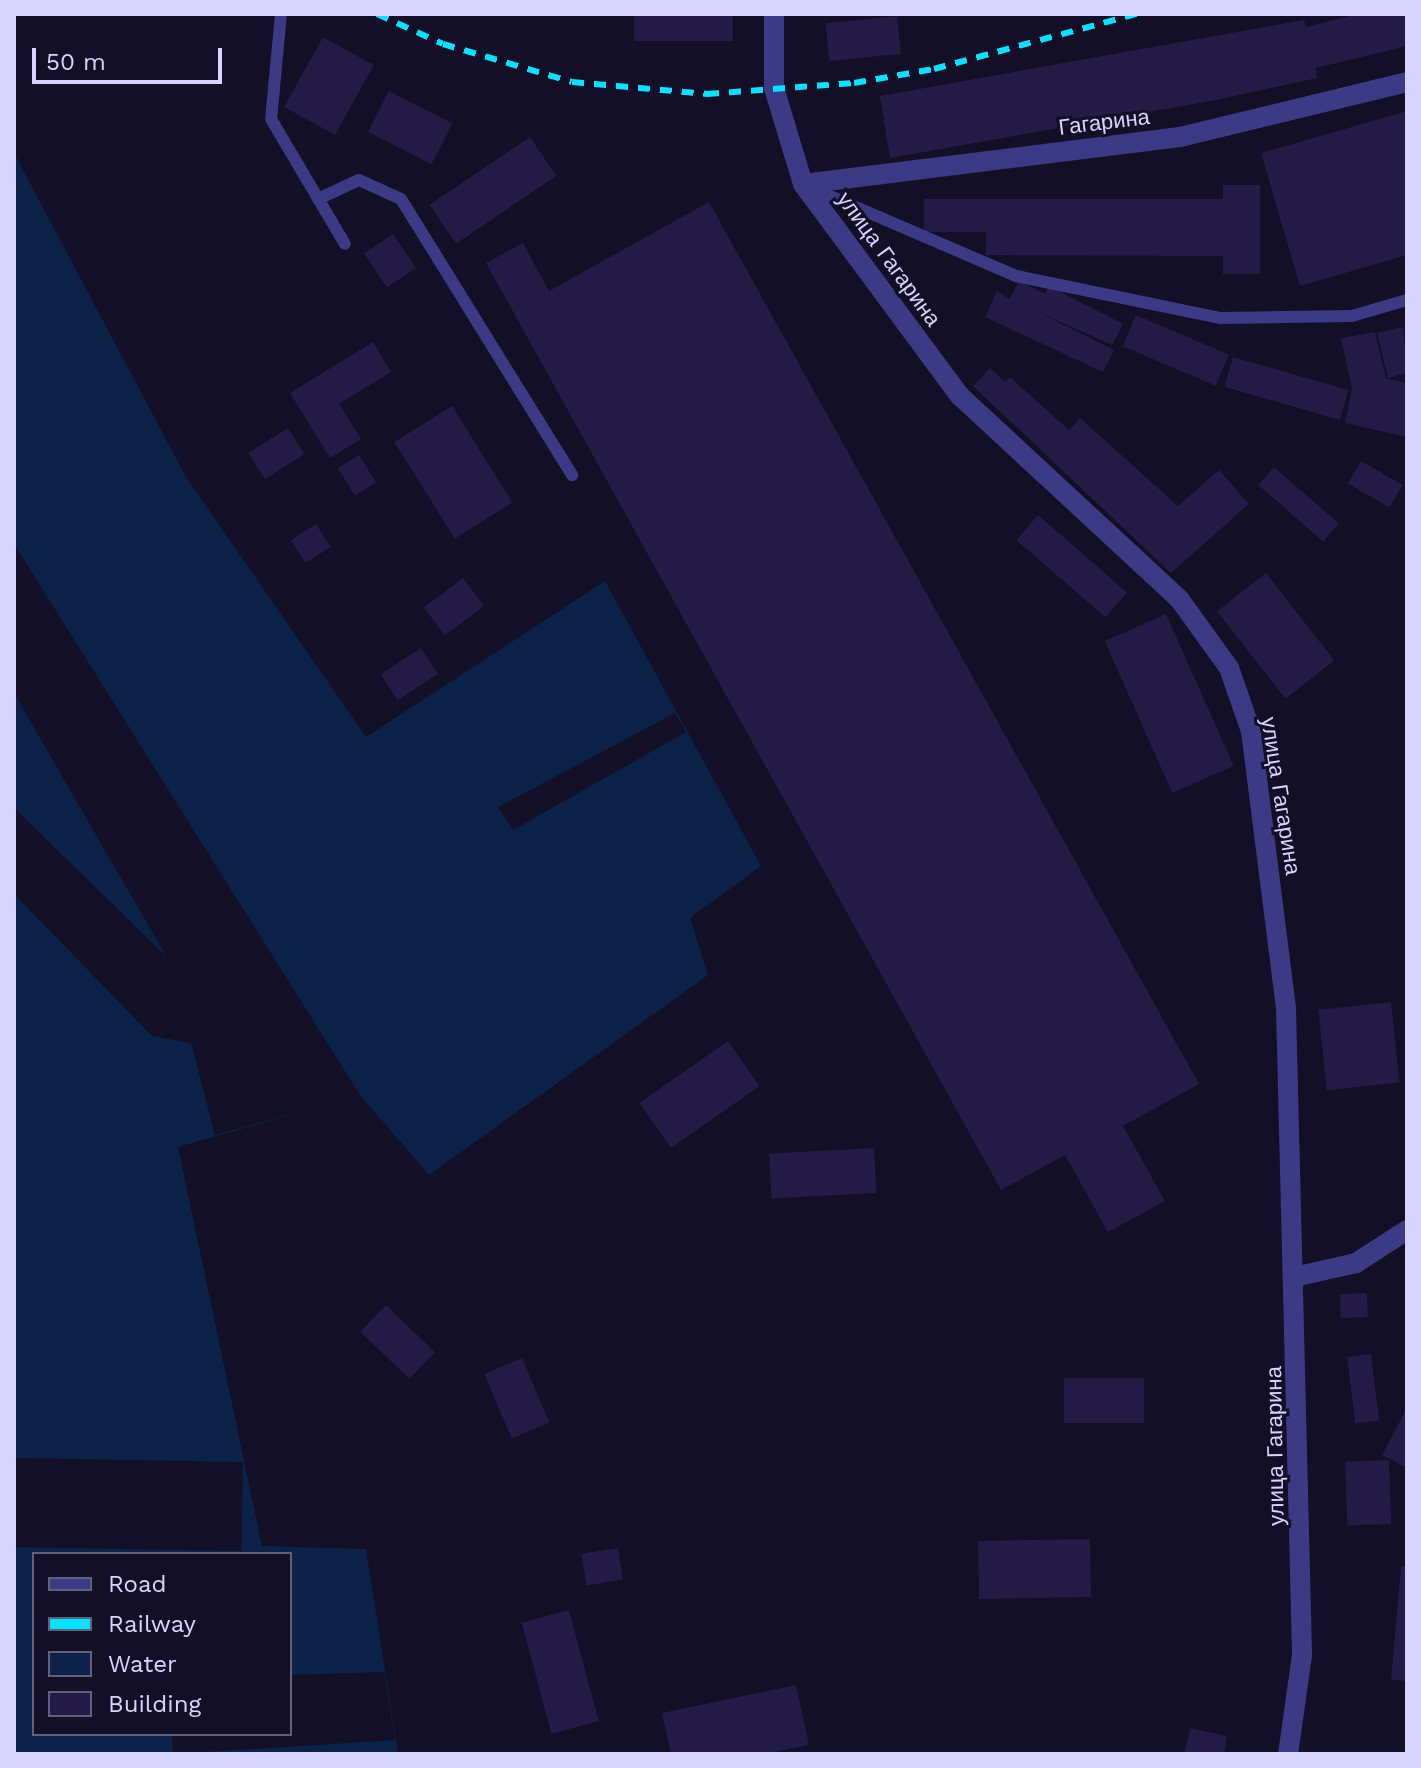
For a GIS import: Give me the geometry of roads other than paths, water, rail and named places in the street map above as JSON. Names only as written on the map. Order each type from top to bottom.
[{"type":"street","name":"улица Гагарина","points":[[774,14],[774,88],[803,184],[960,396],[1180,600],[1229,668],[1251,731],[1286,1008],[1302,1655],[1288,1754]]},
{"type":"street","name":"Гагарина","points":[[803,184],[1180,137],[1407,82]]},
{"type":"street","points":[[1294,1277],[1356,1263],[1407,1230]]},
{"type":"lane","points":[[281,14],[271,119],[345,244]]},
{"type":"lane","points":[[318,199],[359,180],[401,199],[572,475]]},
{"type":"lane","points":[[803,184],[1016,276],[1221,318],[1352,316],[1407,300]]},
{"type":"water","points":[[14,153],[186,477],[366,737],[605,581],[761,866],[690,918],[708,975],[429,1175],[360,1095],[178,1147],[262,1546],[366,1549],[398,1754],[14,1754]]},
{"type":"railway","points":[[377,14],[443,44],[572,82],[707,94],[854,83],[934,69],[1137,14]]}]
